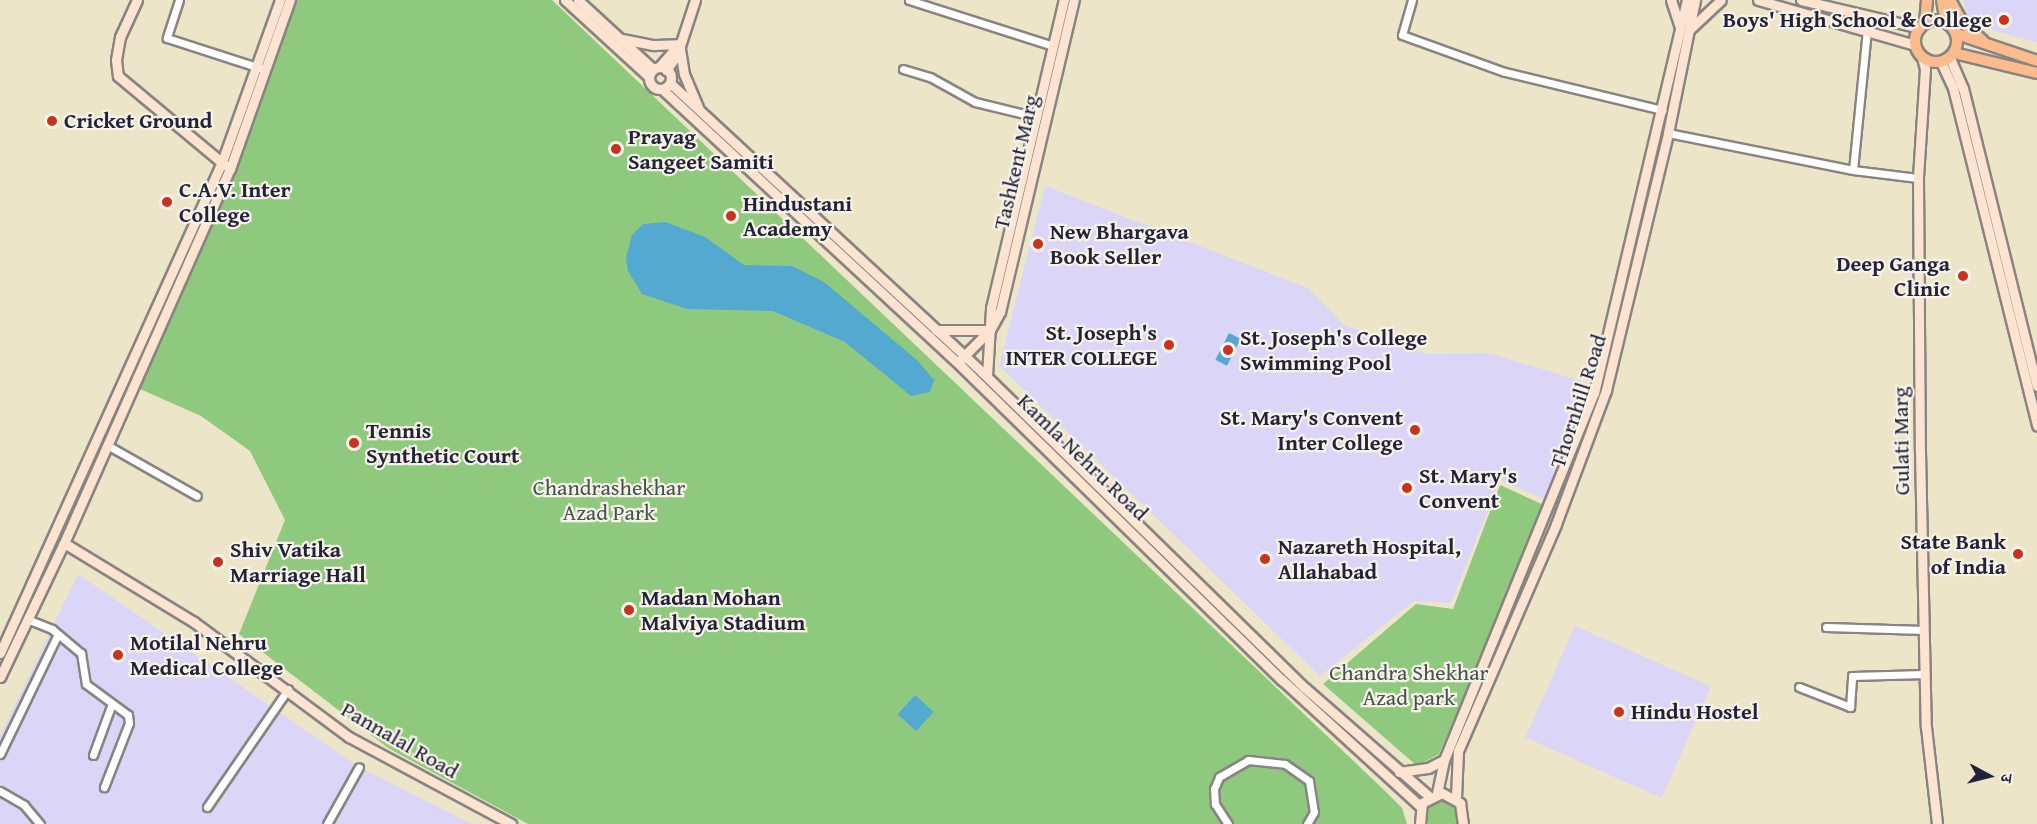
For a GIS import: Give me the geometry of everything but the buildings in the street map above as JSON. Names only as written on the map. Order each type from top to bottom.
[{"type":"main road","points":[[1927,0],[1915,45],[1922,57],[1948,58],[2037,73]]},
{"type":"main road","points":[[1942,0],[1946,22],[1957,34],[2037,61]]},
{"type":"main road","points":[[1950,0],[1963,23],[1988,46]]},
{"type":"main road","points":[[1922,25],[1946,22]]},
{"type":"main road","points":[[1948,58],[1957,34]]},
{"type":"street","points":[[136,0],[120,36],[116,60],[118,76],[230,169]]},
{"type":"street","points":[[179,0],[167,38],[261,68]]},
{"type":"street","points":[[0,677],[64,543],[230,169],[280,0]]},
{"type":"street","points":[[11,652],[1,647],[222,162],[290,0]]},
{"type":"street","points":[[565,0],[657,70]]},
{"type":"street","points":[[578,0],[657,70],[667,86]]},
{"type":"street","points":[[667,86],[652,85],[657,70],[679,44],[695,0]]},
{"type":"street","points":[[909,0],[1053,46]]},
{"type":"street","name":"Tashkent Marg","points":[[990,330],[991,308],[1064,0]]},
{"type":"street","name":"Tashkent Marg","points":[[961,359],[990,330],[1000,312],[1074,0]]},
{"type":"street","points":[[1412,0],[1402,35],[1505,72],[1662,110]]},
{"type":"street","points":[[1671,0],[1684,30],[1721,0]]},
{"type":"street","name":"Thornhill Road","points":[[1456,798],[1458,751],[1556,524],[1606,390],[1668,133],[1687,0]]},
{"type":"street","name":"Thornhill Road","points":[[1433,795],[1444,760],[1594,393],[1662,110],[1684,30],[1695,0]]},
{"type":"street","points":[[1758,0],[1867,29],[1915,45]]},
{"type":"street","points":[[1802,0],[1922,25]]},
{"type":"street","points":[[1853,170],[1867,29]]},
{"type":"street","points":[[621,39],[654,45],[679,44]]},
{"type":"street","points":[[679,44],[684,74],[699,110]]},
{"type":"street","name":"Gulati Marg","points":[[1922,57],[1925,69],[1918,178],[1924,630],[1925,674],[1937,824]]},
{"type":"street","points":[[1948,58],[1963,88],[2037,386]]},
{"type":"street","points":[[1948,58],[1953,88],[2037,426]]},
{"type":"street","points":[[903,69],[930,77],[975,102],[1037,117]]},
{"type":"street","name":"Kamla Nehru Road","points":[[667,86],[699,110],[936,330],[961,359],[987,376],[1305,688],[1399,772],[1433,795]]},
{"type":"street","name":"Kamla Nehru Road","points":[[667,86],[961,359],[1282,680],[1420,806]]},
{"type":"street","points":[[1668,133],[1853,170],[1918,178]]},
{"type":"street","points":[[936,330],[990,330],[987,376]]},
{"type":"street","points":[[107,445],[197,496]]},
{"type":"street","name":"Pannalal Road","points":[[64,543],[194,622],[288,689],[349,738],[511,824]]},
{"type":"street","points":[[27,619],[58,634],[81,652],[86,684],[111,706],[124,710],[129,723],[104,787]]},
{"type":"street","points":[[1826,627],[1924,630]]},
{"type":"street","points":[[0,754],[58,634]]},
{"type":"street","points":[[1799,687],[1850,707],[1852,676],[1925,674]]},
{"type":"street","points":[[207,807],[288,689]]},
{"type":"street","points":[[93,755],[111,706]]},
{"type":"street","points":[[1228,824],[1215,804],[1214,789],[1219,777],[1248,760],[1285,764],[1309,781],[1314,812],[1307,824]]},
{"type":"street","points":[[1399,772],[1428,768],[1444,760]]},
{"type":"street","points":[[327,824],[359,767]]},
{"type":"street","points":[[0,791],[24,805],[40,824]]},
{"type":"street","points":[[1420,824],[1420,806],[1433,795],[1456,798],[1463,819],[1472,824]]},
{"type":"shaded area","name":"Boys' High School & College","points":[[1964,0],[2037,0],[2037,42],[1976,26],[1965,14]]},
{"type":"shaded area","points":[[1045,186],[1308,288],[1344,325],[1426,354],[1489,353],[1591,384],[1547,500],[1500,480],[1451,603],[1414,601],[1320,676],[999,366]]},
{"type":"shaded area","name":"Motilal Nehru Medical College","points":[[78,574],[359,767],[472,824],[0,824],[0,736]]},
{"type":"shaded area","name":"Hindu Hostel","points":[[1575,626],[1711,687],[1661,798],[1525,737]]},
{"type":"green space","name":"Chandrashekhar Azad Park","points":[[295,0],[552,0],[1383,789],[1402,808],[1407,824],[528,824],[388,748],[239,634],[285,520],[250,451],[201,416],[140,389],[239,161]]},
{"type":"green space","name":"Chandra Shekhar Azad park","points":[[1500,485],[1546,506],[1439,754],[1417,766],[1323,684],[1416,604],[1453,609]]},
{"type":"green space","points":[[1446,798],[1458,808],[1457,824],[1428,824],[1426,810],[1431,803]]},
{"type":"water","points":[[665,222],[705,237],[744,265],[792,266],[824,282],[918,361],[934,380],[930,392],[911,396],[845,342],[773,311],[687,309],[642,294],[628,271],[626,258],[632,235],[643,224]]},
{"type":"water","name":"St. Joseph's College Swimming Pool","points":[[1229,333],[1241,339],[1227,366],[1215,360]]},
{"type":"water","points":[[915,695],[934,712],[916,731],[898,714]]},
{"type":"place","name":"Boys' High School & College","points":[[2004,20]]},
{"type":"place","name":"Cricket Ground","points":[[52,121]]},
{"type":"place","name":"Prayag Sangeet Samiti","points":[[616,149]]},
{"type":"place","name":"C.A.V. Inter College","points":[[167,202]]},
{"type":"place","name":"Hindustani Academy","points":[[731,216]]},
{"type":"place","name":"New Bhargava Book Seller","points":[[1038,244]]},
{"type":"place","name":"Deep Ganga Clinic","points":[[1963,276]]},
{"type":"place","name":"St. Joseph's INTER COLLEGE","points":[[1169,345]]},
{"type":"place","name":"St. Joseph's College Swimming Pool","points":[[1228,350]]},
{"type":"place","name":"St. Mary's Convent Inter College","points":[[1415,430]]},
{"type":"place","name":"Tennis Synthetic Court","points":[[354,443]]},
{"type":"place","name":"St. Mary's Convent","points":[[1407,488]]},
{"type":"place","name":"State Bank of India","points":[[2018,554]]},
{"type":"place","name":"Nazareth Hospital, Allahabad","points":[[1265,559]]},
{"type":"place","name":"Shiv Vatika Marriage Hall","points":[[218,562]]},
{"type":"place","name":"Madan Mohan Malviya Stadium","points":[[629,610]]},
{"type":"place","name":"Motilal Nehru Medical College","points":[[118,655]]},
{"type":"place","name":"Hindu Hostel","points":[[1619,712]]}]
